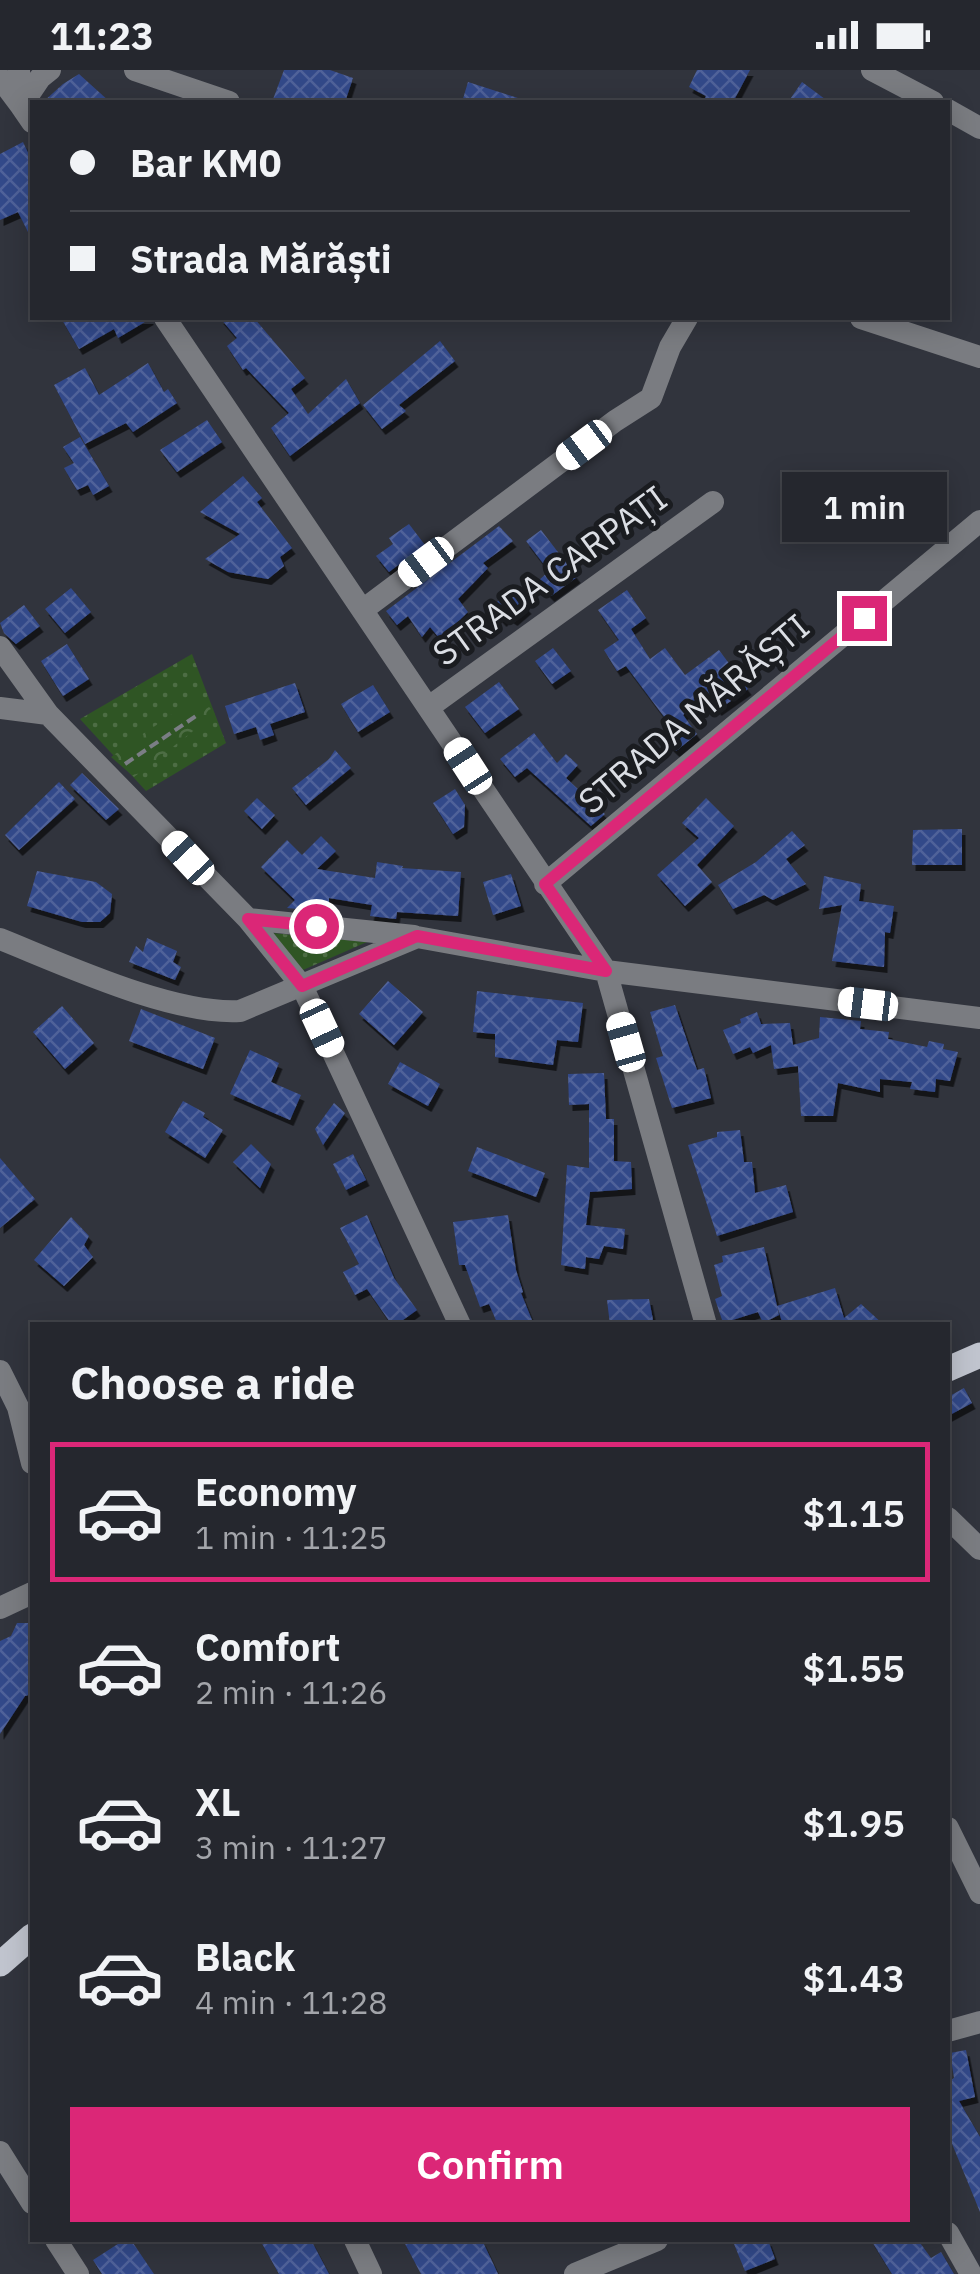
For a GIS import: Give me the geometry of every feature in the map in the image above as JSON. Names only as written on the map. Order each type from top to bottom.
[{"type":"main road","points":[[950,1368],[980,1355]]},
{"type":"main road","points":[[0,1964],[30,1938]]},
{"type":"street","points":[[19,70],[27,114]]},
{"type":"street","points":[[32,100],[40,78],[50,70]]},
{"type":"street","points":[[135,70],[224,100]]},
{"type":"street","points":[[872,70],[929,100]]},
{"type":"street","points":[[0,78],[27,114]]},
{"type":"street","points":[[950,111],[980,128]]},
{"type":"street","points":[[166,320],[606,971],[705,1322]]},
{"type":"street","points":[[364,609],[651,398],[670,348],[686,320]]},
{"type":"street","points":[[867,320],[980,356]]},
{"type":"street","name":"STRADA CARPAȚI","points":[[428,707],[713,502]]},
{"type":"street","name":"STRADA MĂRĂȘTI","points":[[545,884],[980,522]]},
{"type":"street","points":[[0,647],[48,714],[248,919],[302,986],[459,1322]]},
{"type":"street","points":[[0,708],[48,714]]},
{"type":"street","points":[[248,919],[417,936],[606,971],[980,1018]]},
{"type":"street","points":[[0,939],[108,982],[216,1012],[240,1011],[417,936]]},
{"type":"street","points":[[0,1371],[18,1407],[30,1455]]},
{"type":"street","points":[[950,1520],[980,1549]]},
{"type":"street","points":[[0,1608],[30,1594]]},
{"type":"street","points":[[950,1832],[980,1893]]},
{"type":"street","points":[[950,2030],[980,2022]]},
{"type":"street","points":[[0,2152],[30,2200]]},
{"type":"street","points":[[950,2237],[971,2274]]},
{"type":"street","points":[[57,2242],[78,2274]]},
{"type":"street","points":[[356,2242],[371,2274]]},
{"type":"street","points":[[575,2274],[652,2242]]},
{"type":"path","points":[[109,776],[199,714]]},
{"type":"green space","points":[[192,654],[226,743],[146,791],[80,719]]},
{"type":"green space","points":[[199,695],[215,714],[134,777],[111,757]]},
{"type":"green space","points":[[272,933],[367,942],[303,970]]},
{"type":"building","points":[[284,70],[330,70],[353,78],[346,100],[273,100]]},
{"type":"building","points":[[697,70],[750,70],[734,100],[704,100],[706,96],[689,87]]},
{"type":"building","points":[[79,74],[108,100],[45,100]]},
{"type":"building","points":[[468,82],[521,99],[521,100],[463,100]]},
{"type":"building","points":[[802,82],[826,100],[789,100]]},
{"type":"building","points":[[23,142],[30,157],[30,236],[18,212],[0,220],[0,154]]},
{"type":"building","points":[[62,320],[148,320],[118,338],[114,329],[79,349]]},
{"type":"building","points":[[222,320],[256,320],[305,378],[291,389],[308,414],[346,379],[360,403],[290,456],[271,428],[289,413],[246,368],[243,370],[227,346],[237,338]]},
{"type":"building","points":[[440,341],[455,361],[399,405],[406,411],[382,429],[363,405]]},
{"type":"building","points":[[148,363],[164,392],[168,389],[177,403],[133,432],[126,423],[85,444],[54,385],[85,368],[99,395]]},
{"type":"building","points":[[207,420],[222,442],[177,472],[160,450]]},
{"type":"building","points":[[80,437],[109,486],[93,495],[88,485],[77,490],[64,468],[74,463],[63,447]]},
{"type":"building","points":[[243,476],[262,498],[257,502],[292,548],[280,557],[284,566],[268,579],[228,572],[205,559],[240,534],[200,512]]},
{"type":"building","points":[[409,524],[425,545],[389,572],[376,556],[393,544],[389,538]]},
{"type":"building","points":[[499,526],[513,541],[483,563],[488,568],[458,599],[468,612],[440,639],[430,627],[422,637],[408,616],[397,625],[386,611]]},
{"type":"building","points":[[541,530],[577,577],[551,596],[537,582],[549,571],[526,541]]},
{"type":"building","points":[[71,588],[91,612],[65,633],[45,609]]},
{"type":"building","points":[[510,589],[528,608],[514,620],[508,616],[503,621],[491,608]]},
{"type":"building","points":[[627,590],[646,618],[631,629],[650,659],[665,648],[685,675],[719,650],[748,689],[718,710],[707,695],[683,715],[697,734],[676,751],[661,737],[671,726],[626,666],[617,671],[604,650],[619,640],[598,610]]},
{"type":"building","points":[[24,605],[40,626],[16,644],[0,623]]},
{"type":"building","points":[[67,644],[89,679],[63,696],[41,661]]},
{"type":"building","points":[[553,648],[571,671],[552,684],[535,661]]},
{"type":"building","points":[[499,682],[519,709],[485,733],[465,707]]},
{"type":"building","points":[[295,683],[305,712],[270,724],[274,735],[260,740],[256,727],[234,734],[225,706]]},
{"type":"building","points":[[373,685],[390,712],[358,732],[341,704]]},
{"type":"building","points":[[534,733],[557,763],[566,754],[578,765],[566,778],[605,814],[591,826],[527,768],[515,777],[500,759]]},
{"type":"building","points":[[335,750],[351,768],[306,805],[292,788]]},
{"type":"building","points":[[82,773],[119,809],[106,820],[70,785]]},
{"type":"building","points":[[59,782],[75,799],[19,850],[5,835]]},
{"type":"building","points":[[455,789],[465,805],[464,827],[453,834],[433,803]]},
{"type":"building","points":[[257,798],[275,815],[262,829],[244,811]]},
{"type":"building","points":[[706,798],[734,826],[697,865],[712,882],[685,906],[657,875],[699,838],[682,823]]},
{"type":"building","points":[[962,829],[962,865],[912,865],[913,830]]},
{"type":"building","points":[[792,831],[805,845],[786,859],[806,884],[773,900],[764,895],[733,909],[718,885],[756,862]]},
{"type":"building","points":[[321,836],[336,851],[317,869],[375,878],[377,862],[402,868],[461,872],[458,916],[397,912],[396,919],[370,916],[372,905],[329,898],[329,912],[287,908],[295,900],[261,867],[287,840],[302,855]]},
{"type":"building","points":[[37,871],[96,882],[112,894],[110,913],[100,922],[82,922],[27,906]]},
{"type":"building","points":[[511,874],[521,906],[493,915],[483,882]]},
{"type":"building","points":[[824,876],[861,884],[859,901],[894,906],[890,933],[885,932],[884,967],[832,961],[842,905],[819,909]]},
{"type":"building","points":[[147,938],[177,951],[173,962],[181,967],[175,980],[129,962],[136,946],[143,952]]},
{"type":"building","points":[[388,981],[423,1012],[394,1045],[359,1014]]},
{"type":"building","points":[[477,991],[583,1003],[578,1042],[557,1040],[553,1065],[495,1057],[495,1034],[473,1032]]},
{"type":"building","points":[[675,1005],[697,1070],[704,1068],[711,1098],[672,1108],[656,1058],[663,1056],[650,1012]]},
{"type":"building","points":[[62,1006],[94,1043],[65,1069],[33,1032]]},
{"type":"building","points":[[141,1009],[215,1038],[203,1069],[129,1041]]},
{"type":"building","points":[[757,1012],[761,1024],[790,1023],[793,1045],[819,1038],[820,1017],[861,1021],[860,1029],[889,1032],[888,1039],[927,1047],[929,1041],[944,1044],[943,1049],[958,1052],[950,1081],[936,1079],[935,1092],[910,1089],[912,1082],[880,1079],[880,1092],[838,1083],[833,1116],[801,1116],[798,1066],[774,1069],[771,1045],[753,1053],[750,1047],[733,1054],[723,1030]]},
{"type":"building","points":[[250,1050],[279,1063],[271,1082],[301,1095],[290,1120],[230,1094]]},
{"type":"building","points":[[400,1062],[440,1084],[428,1106],[388,1084]]},
{"type":"building","points":[[604,1073],[606,1119],[614,1119],[614,1161],[631,1162],[632,1189],[590,1192],[586,1225],[625,1229],[623,1249],[604,1246],[599,1259],[586,1257],[585,1269],[561,1265],[567,1165],[589,1168],[589,1104],[569,1105],[568,1074]]},
{"type":"building","points":[[183,1101],[205,1113],[203,1117],[223,1130],[205,1158],[165,1132]]},
{"type":"building","points":[[334,1103],[345,1113],[323,1145],[315,1129]]},
{"type":"building","points":[[740,1130],[744,1162],[752,1162],[755,1193],[786,1185],[793,1212],[717,1236],[688,1145],[717,1137],[717,1132]]},
{"type":"building","points":[[251,1144],[271,1164],[260,1188],[233,1162]]},
{"type":"building","points":[[477,1147],[545,1173],[536,1197],[468,1171]]},
{"type":"building","points":[[353,1154],[366,1180],[346,1190],[333,1164]]},
{"type":"building","points":[[0,1158],[35,1199],[0,1228]]},
{"type":"building","points":[[367,1215],[394,1278],[417,1310],[400,1322],[390,1322],[367,1289],[355,1295],[343,1272],[359,1264],[340,1228]]},
{"type":"building","points":[[508,1215],[521,1293],[533,1322],[497,1322],[489,1304],[480,1307],[465,1265],[459,1265],[453,1222]]},
{"type":"building","points":[[71,1217],[89,1236],[84,1245],[93,1257],[64,1286],[34,1260]]},
{"type":"building","points":[[764,1247],[779,1315],[763,1322],[758,1312],[723,1322],[715,1299],[722,1296],[714,1265],[723,1262],[722,1256]]},
{"type":"building","points":[[835,1288],[844,1318],[861,1304],[881,1322],[782,1322],[777,1306]]},
{"type":"building","points":[[649,1299],[653,1322],[610,1322],[607,1300]]},
{"type":"building","points":[[964,1388],[972,1403],[950,1415],[950,1396]]},
{"type":"building","points":[[17,1623],[30,1623],[30,1695],[25,1696],[0,1734],[0,1641],[11,1636]]},
{"type":"building","points":[[966,2050],[975,2097],[959,2101],[980,2137],[980,2212],[950,2139],[950,2081],[954,2078],[950,2053]]},
{"type":"building","points":[[121,2242],[132,2242],[154,2274],[102,2274],[93,2260]]},
{"type":"building","points":[[261,2242],[312,2242],[329,2274],[279,2274]]},
{"type":"building","points":[[404,2242],[483,2242],[498,2274],[421,2274]]},
{"type":"building","points":[[769,2242],[775,2259],[745,2271],[734,2244]]},
{"type":"building","points":[[872,2242],[919,2242],[931,2258],[941,2252],[954,2274],[892,2274]]},
{"type":"route","points":[[316,926],[248,919],[302,986],[417,936],[606,971],[545,884],[864,618]]}]
